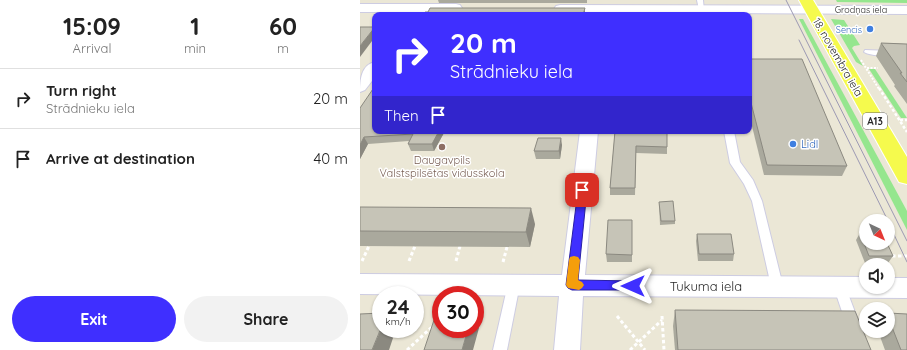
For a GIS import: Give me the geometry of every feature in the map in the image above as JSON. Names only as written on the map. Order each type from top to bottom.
[{"type":"main road","name":"18. novembra iela","points":[[808,5],[907,176]]},
{"type":"street","name":"Grodņas iela","points":[[548,9],[703,9],[808,5],[907,10]]},
{"type":"street","points":[[360,8],[470,8]]},
{"type":"street","points":[[360,87],[372,70]]},
{"type":"street","points":[[567,350],[572,285],[589,134]]},
{"type":"street","name":"Tukuma iela","points":[[361,272],[514,284],[907,288]]},
{"type":"lane","points":[[868,52],[896,53]]},
{"type":"lane","points":[[729,134],[734,163],[749,182],[757,201],[777,286]]},
{"type":"lane","points":[[500,350],[514,284]]},
{"type":"lane","points":[[840,288],[862,350]]},
{"type":"path","points":[[858,54],[907,132]]},
{"type":"path","points":[[866,68],[878,68]]},
{"type":"path","points":[[899,120],[907,120]]},
{"type":"path","points":[[361,272],[369,246]]},
{"type":"path","points":[[409,261],[415,246]]},
{"type":"path","points":[[456,261],[460,246]]},
{"type":"path","points":[[503,262],[507,247]]},
{"type":"path","points":[[892,256],[907,256]]},
{"type":"path","points":[[617,316],[645,350]]},
{"type":"path","points":[[630,350],[662,318],[664,350]]},
{"type":"path","points":[[407,350],[432,327]]},
{"type":"green space","points":[[836,0],[907,0],[907,3],[837,2]]},
{"type":"green space","points":[[799,19],[803,19],[907,211],[907,230]]},
{"type":"green space","points":[[831,19],[844,20],[860,45],[852,48],[863,66],[856,62]]},
{"type":"green space","points":[[869,69],[875,69],[907,118],[901,118]]},
{"type":"building","points":[[430,8],[585,8],[584,12],[428,12]]},
{"type":"building","points":[[360,27],[372,27],[372,31],[360,46]]},
{"type":"building","points":[[881,43],[907,44],[907,82],[900,73],[902,73]]},
{"type":"building","name":"Lidl","points":[[752,59],[802,59],[847,166],[767,165],[752,107]]},
{"type":"building","points":[[372,90],[372,134],[413,134],[364,137],[360,145],[360,108]]},
{"type":"building","points":[[413,134],[437,134],[432,144],[408,144]]},
{"type":"building","points":[[615,134],[667,134],[667,147],[636,146],[635,188],[610,188]]},
{"type":"building","points":[[538,138],[561,138],[559,151],[534,151]]},
{"type":"building","points":[[673,201],[675,221],[661,221],[659,202]]},
{"type":"building","points":[[360,207],[531,208],[526,232],[360,231]]},
{"type":"building","points":[[608,220],[632,220],[632,255],[606,254]]},
{"type":"building","points":[[697,234],[731,234],[734,254],[699,254]]},
{"type":"building","points":[[867,250],[890,250],[893,256],[869,256]]},
{"type":"building","points":[[675,310],[855,311],[859,321],[859,338],[866,338],[871,350],[678,350]]},
{"type":"building","points":[[372,313],[372,338],[377,338],[372,350],[360,350],[360,314]]},
{"type":"building","points":[[895,313],[907,314],[907,350],[901,350],[895,335]]},
{"type":"building","points":[[432,326],[432,338],[465,338],[462,350],[424,350]]},
{"type":"tram line","points":[[786,0],[907,241]]},
{"type":"tram line","points":[[799,40],[885,214]]},
{"type":"tram line","points":[[895,237],[907,262]]},
{"type":"slow traffic","points":[[574,260],[572,285],[579,285]]},
{"type":"place","name":"Sencis","points":[[870,29]]},
{"type":"place","name":"Lidl","points":[[793,144]]},
{"type":"place","name":"Daugavpils Valstspilsētas vidusskola","points":[[442,147]]},
{"type":"route","points":[[582,190],[572,285],[633,286]]}]
